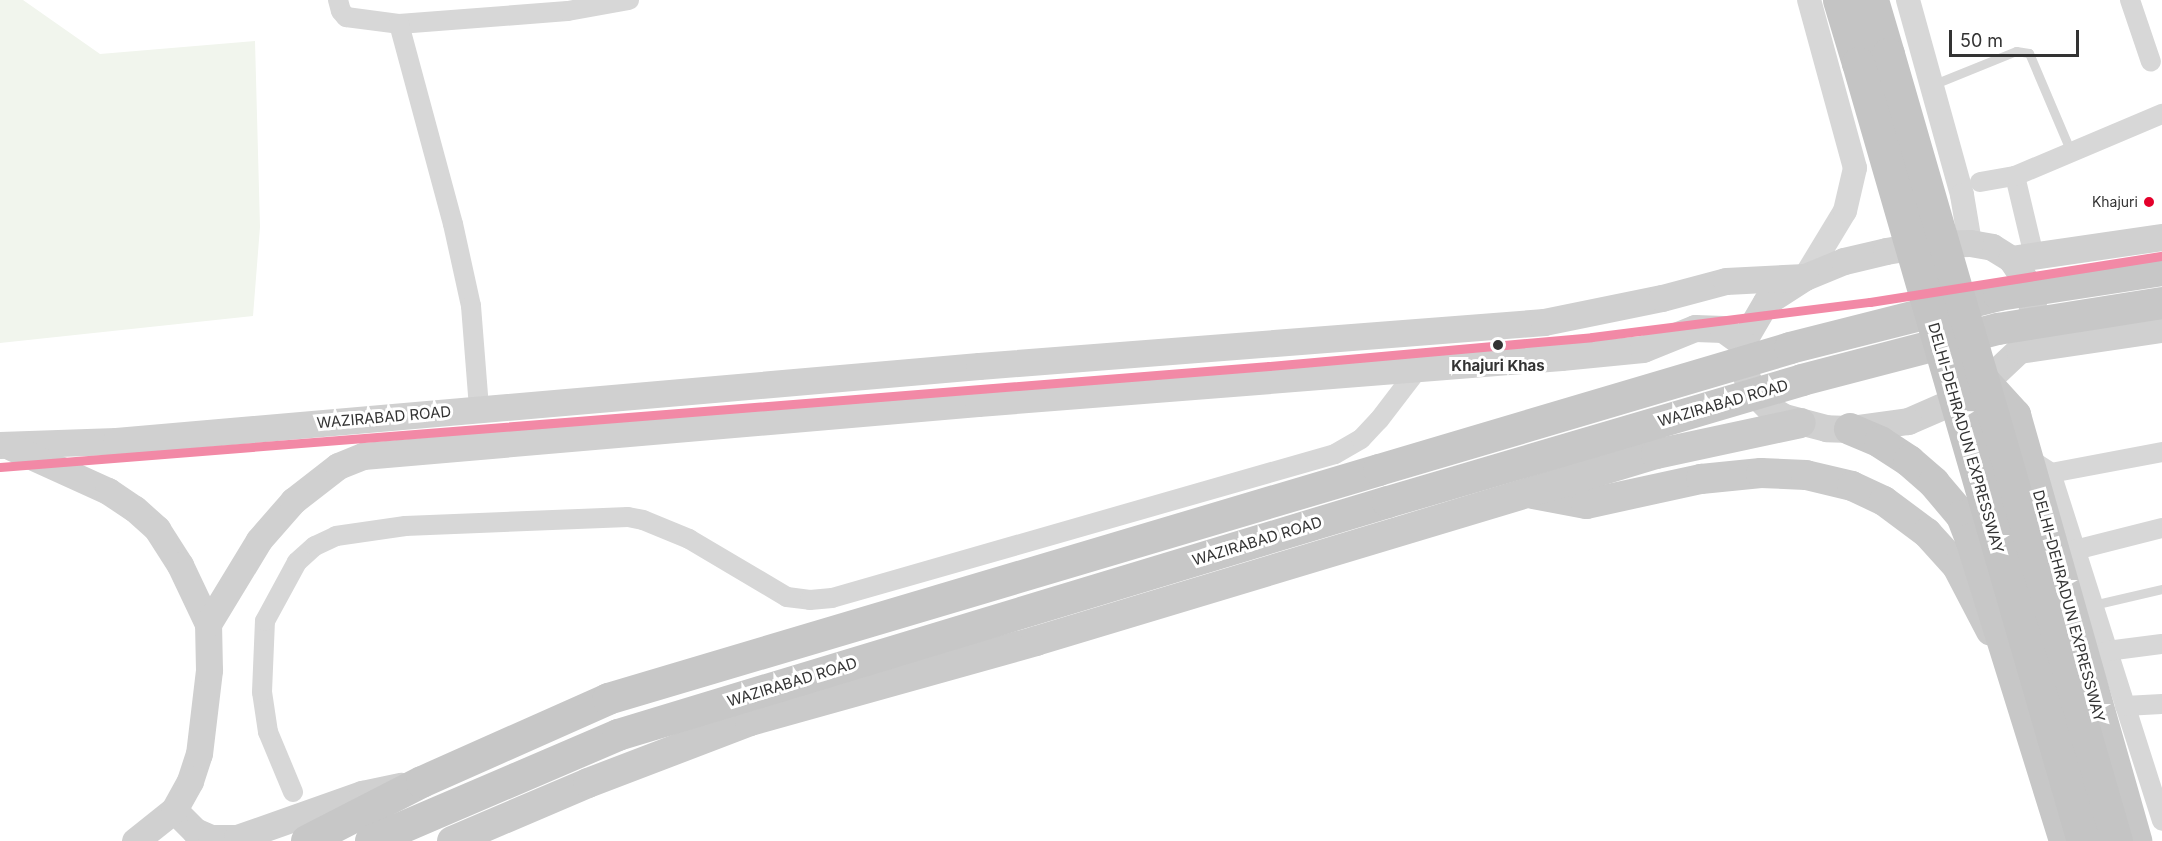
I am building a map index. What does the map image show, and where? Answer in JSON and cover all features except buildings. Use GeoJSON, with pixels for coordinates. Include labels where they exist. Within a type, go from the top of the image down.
{"type":"FeatureCollection","features":[{"type":"Feature","properties":{"kind":"highway","name":"DELHI-DEHRADUN EXPRESSWAY"},"geometry":{"type":"LineString","coordinates":[[1839,0],[2083,841]]}},
{"type":"Feature","properties":{"kind":"highway","name":"DELHI-DEHRADUN EXPRESSWAY"},"geometry":{"type":"LineString","coordinates":[[1872,0],[2116,841]]}},
{"type":"Feature","properties":{"kind":"highway"},"geometry":{"type":"LineString","coordinates":[[307,841],[422,782],[608,699],[1790,348],[1999,295],[2162,270]]}},
{"type":"Feature","properties":{"kind":"highway","name":"WAZIRABAD ROAD"},"geometry":{"type":"LineString","coordinates":[[371,841],[618,735],[1388,502],[1802,380],[1998,329],[2162,303]]}},
{"type":"Feature","properties":{"kind":"highway","name":"DELHI–DEHRADUN EXPRESSWAY"},"geometry":{"type":"LineString","coordinates":[[1985,382],[2015,415],[2039,466],[2136,841]]}},
{"type":"Feature","properties":{"kind":"highway"},"geometry":{"type":"LineString","coordinates":[[1850,429],[1880,442],[1909,461],[1934,483],[1962,516],[1971,538],[2065,841]]}},
{"type":"Feature","properties":{"kind":"main road"},"geometry":{"type":"LineString","coordinates":[[2022,257],[2022,271],[2033,302],[2028,335],[2019,350],[1985,382],[1961,399],[1917,418],[1880,427],[1850,429],[1801,423],[1784,417],[1768,408],[1756,395],[1747,379],[1742,343],[1766,302],[1805,277],[1844,261],[1886,250],[1928,244],[1970,243],[2022,257],[2162,237]]}},
{"type":"Feature","properties":{"kind":"main road","name":"WAZIRABAD ROAD"},"geometry":{"type":"LineString","coordinates":[[2,445],[116,441],[479,408],[1544,322],[1662,298],[1726,282],[1805,277]]}},
{"type":"Feature","properties":{"kind":"main road"},"geometry":{"type":"LineString","coordinates":[[208,624],[259,540],[292,501],[338,466],[363,456],[1642,349],[1695,328],[1723,329],[1742,343]]}},
{"type":"Feature","properties":{"kind":"main road"},"geometry":{"type":"LineString","coordinates":[[2019,350],[2162,329]]}},
{"type":"Feature","properties":{"kind":"main road"},"geometry":{"type":"LineString","coordinates":[[452,841],[588,783],[750,721],[1036,641],[1656,454],[1801,423]]}},
{"type":"Feature","properties":{"kind":"main road"},"geometry":{"type":"LineString","coordinates":[[2,445],[108,491],[135,509],[157,529],[180,565],[208,624],[209,670],[199,754],[190,781],[174,810],[135,841]]}},
{"type":"Feature","properties":{"kind":"main road"},"geometry":{"type":"LineString","coordinates":[[1527,493],[1586,504],[1701,479],[1761,472],[1806,475],[1852,486],[1884,501],[1927,533],[1957,566],[1994,637],[2053,841]]}},
{"type":"Feature","properties":{"kind":"main road"},"geometry":{"type":"LineString","coordinates":[[174,810],[195,831],[211,838],[237,838],[362,794],[422,782]]}},
{"type":"Feature","properties":{"kind":"street"},"geometry":{"type":"LineString","coordinates":[[338,0],[341,11],[346,17],[399,24],[568,11],[629,0]]}},
{"type":"Feature","properties":{"kind":"street"},"geometry":{"type":"LineString","coordinates":[[1805,277],[1845,211],[1855,168],[1809,0]]}},
{"type":"Feature","properties":{"kind":"street"},"geometry":{"type":"LineString","coordinates":[[1908,0],[1962,195],[1970,243]]}},
{"type":"Feature","properties":{"kind":"street"},"geometry":{"type":"LineString","coordinates":[[2130,0],[2151,62]]}},
{"type":"Feature","properties":{"kind":"street"},"geometry":{"type":"LineString","coordinates":[[399,24],[453,225],[471,306],[479,408]]}},
{"type":"Feature","properties":{"kind":"street"},"geometry":{"type":"LineString","coordinates":[[1980,182],[2015,176],[2162,114]]}},
{"type":"Feature","properties":{"kind":"street"},"geometry":{"type":"LineString","coordinates":[[2015,176],[2022,257]]}},
{"type":"Feature","properties":{"kind":"street"},"geometry":{"type":"LineString","coordinates":[[293,792],[268,732],[262,692],[265,621],[297,562],[315,546],[336,536],[405,526],[628,517],[643,520],[689,539],[787,597],[832,598],[1335,454],[1361,439],[1379,420],[1418,369]]}},
{"type":"Feature","properties":{"kind":"street"},"geometry":{"type":"LineString","coordinates":[[2162,452],[2039,466],[2075,550],[2125,706],[2154,770],[2162,821]]}},
{"type":"Feature","properties":{"kind":"street"},"geometry":{"type":"LineString","coordinates":[[2075,550],[2162,528]]}},
{"type":"Feature","properties":{"kind":"street"},"geometry":{"type":"LineString","coordinates":[[2107,651],[2162,644]]}},
{"type":"Feature","properties":{"kind":"street"},"geometry":{"type":"LineString","coordinates":[[2125,706],[2162,704]]}},
{"type":"Feature","properties":{"kind":"lane"},"geometry":{"type":"LineString","coordinates":[[1932,85],[2016,51],[2029,53],[2071,152]]}},
{"type":"Feature","properties":{"kind":"lane"},"geometry":{"type":"LineString","coordinates":[[2093,605],[2162,589]]}},
{"type":"Feature","properties":{"kind":"shaded area"},"geometry":{"type":"Polygon","coordinates":[[[0,0],[23,0],[100,54],[255,41],[260,227],[253,316],[0,343],[0,0]]]}},
{"type":"Feature","properties":{"kind":"transit line"},"geometry":{"type":"LineString","coordinates":[[0,467],[1269,366],[1592,337],[1870,302],[2162,256]]}},
{"type":"Feature","properties":{"kind":"place","name":"Khajuri"},"geometry":{"type":"Point","coordinates":[2149,202]}},
{"type":"Feature","properties":{"kind":"place","name":"Khajuri Khas"},"geometry":{"type":"Point","coordinates":[1498,345]}}]}
